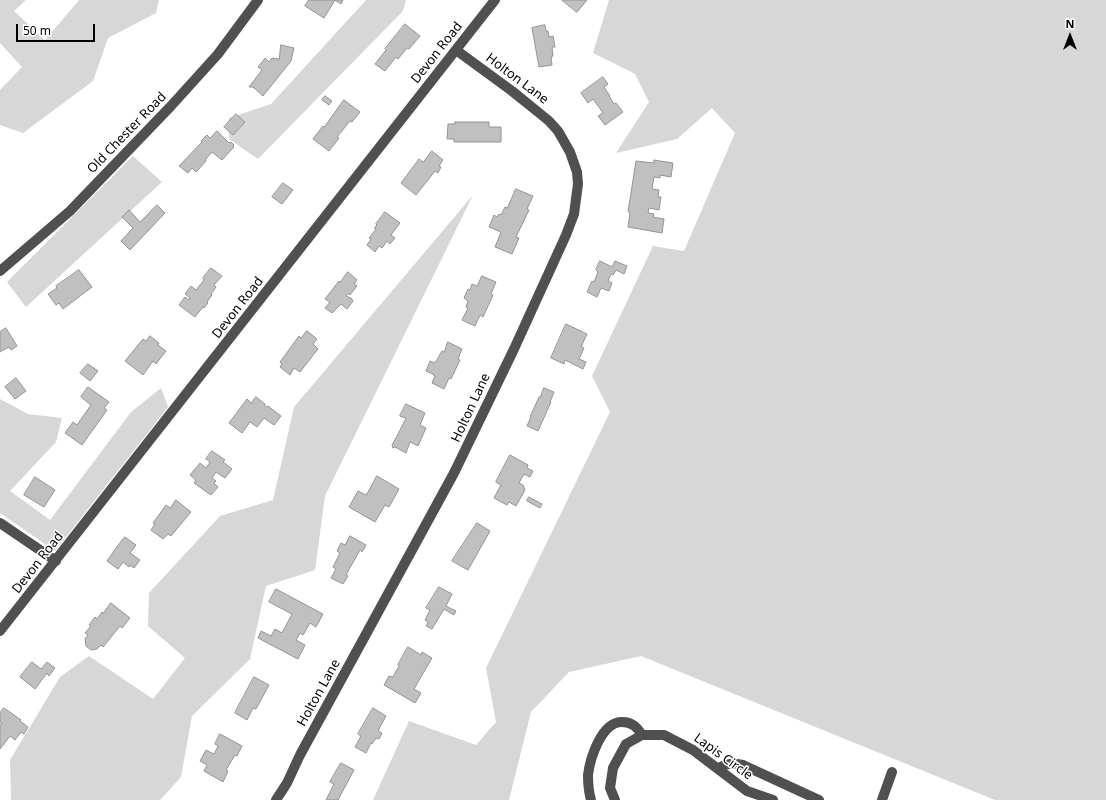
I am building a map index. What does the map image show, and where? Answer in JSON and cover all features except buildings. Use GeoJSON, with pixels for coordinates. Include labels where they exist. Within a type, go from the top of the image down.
{"type":"FeatureCollection","features":[{"type":"Feature","properties":{"kind":"street","name":"Old Chester Road"},"geometry":{"type":"LineString","coordinates":[[0,271],[70,210],[172,106],[218,54],[258,0]]}},
{"type":"Feature","properties":{"kind":"street","name":"Devon Road"},"geometry":{"type":"LineString","coordinates":[[0,631],[495,0]]}},
{"type":"Feature","properties":{"kind":"street","name":"Holton Lane"},"geometry":{"type":"LineString","coordinates":[[276,800],[454,473],[566,235],[574,214],[577,200],[577,172],[570,152],[558,131],[549,121],[512,91],[456,50]]}},
{"type":"Feature","properties":{"kind":"street"},"geometry":{"type":"LineString","coordinates":[[0,523],[56,561]]}},
{"type":"Feature","properties":{"kind":"street"},"geometry":{"type":"LineString","coordinates":[[591,800],[588,776],[592,756],[600,739],[607,729],[613,724],[625,722],[638,728],[642,734],[626,744],[613,768],[610,788],[615,800]]}},
{"type":"Feature","properties":{"kind":"street","name":"Lapis Circle"},"geometry":{"type":"LineString","coordinates":[[642,734],[664,735],[693,750],[746,791],[773,800]]}},
{"type":"Feature","properties":{"kind":"street"},"geometry":{"type":"LineString","coordinates":[[718,768],[725,764],[733,763],[744,765],[819,800]]}},
{"type":"Feature","properties":{"kind":"street"},"geometry":{"type":"LineString","coordinates":[[882,800],[892,772]]}},
{"type":"Feature","properties":{"kind":"shaded area"},"geometry":{"type":"Polygon","coordinates":[[[0,0],[26,0],[14,11],[45,40],[79,0],[159,0],[156,13],[108,38],[93,81],[23,133],[0,125],[0,90],[22,67],[0,43],[0,0]]]}},
{"type":"Feature","properties":{"kind":"shaded area"},"geometry":{"type":"Polygon","coordinates":[[[366,0],[406,0],[403,11],[258,159],[229,139],[229,118],[271,104],[366,0]]]}},
{"type":"Feature","properties":{"kind":"shaded area"},"geometry":{"type":"Polygon","coordinates":[[[609,0],[1106,0],[1106,800],[995,800],[641,656],[569,672],[531,712],[509,800],[373,800],[409,721],[476,745],[496,722],[486,668],[610,412],[592,376],[653,246],[684,251],[735,133],[712,108],[677,139],[616,153],[649,102],[635,74],[593,53],[609,0]]]}},
{"type":"Feature","properties":{"kind":"shaded area"},"geometry":{"type":"Polygon","coordinates":[[[133,156],[162,182],[26,307],[7,282],[133,156]]]}},
{"type":"Feature","properties":{"kind":"shaded area"},"geometry":{"type":"Polygon","coordinates":[[[473,195],[325,496],[315,570],[266,586],[250,659],[192,716],[181,777],[160,800],[10,800],[10,760],[60,677],[89,656],[153,699],[185,658],[148,626],[149,593],[220,516],[273,500],[294,407],[473,195]]]}},
{"type":"Feature","properties":{"kind":"shaded area"},"geometry":{"type":"Polygon","coordinates":[[[161,388],[168,407],[55,551],[0,513],[0,399],[28,414],[62,418],[56,442],[10,491],[50,520],[131,412],[161,388]]]}}]}
